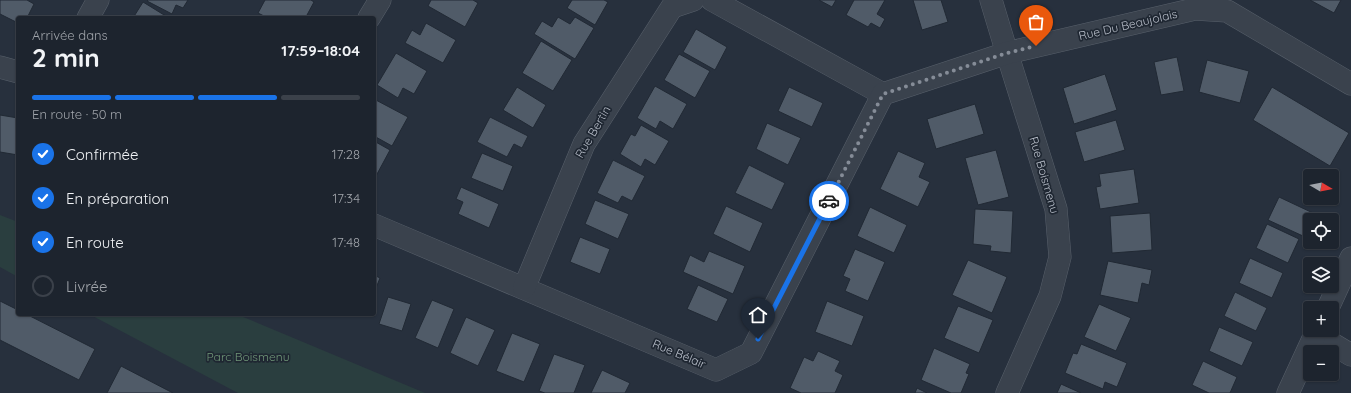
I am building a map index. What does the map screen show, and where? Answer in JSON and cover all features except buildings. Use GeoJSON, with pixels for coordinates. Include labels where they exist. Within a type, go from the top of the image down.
{"type":"FeatureCollection","features":[{"type":"Feature","properties":{"kind":"street"},"geometry":{"type":"LineString","coordinates":[[89,16],[98,0]]}},
{"type":"Feature","properties":{"kind":"street"},"geometry":{"type":"LineString","coordinates":[[370,16],[380,0]]}},
{"type":"Feature","properties":{"kind":"street","name":"Rue Bertin"},"geometry":{"type":"LineString","coordinates":[[524,288],[584,144],[672,6],[694,0]]}},
{"type":"Feature","properties":{"kind":"street"},"geometry":{"type":"LineString","coordinates":[[712,0],[883,94],[1007,53]]}},
{"type":"Feature","properties":{"kind":"street","name":"Rue Boismenu"},"geometry":{"type":"LineString","coordinates":[[991,0],[1056,209],[1060,257],[1050,296],[1007,393]]}},
{"type":"Feature","properties":{"kind":"street","name":"Rue Du Beaujolais"},"geometry":{"type":"LineString","coordinates":[[1007,53],[1195,9],[1227,11],[1351,84]]}},
{"type":"Feature","properties":{"kind":"street"},"geometry":{"type":"LineString","coordinates":[[0,67],[16,71]]}},
{"type":"Feature","properties":{"kind":"street","name":"Rue Bélair"},"geometry":{"type":"LineString","coordinates":[[376,225],[716,370],[751,353],[883,94]]}},
{"type":"Feature","properties":{"kind":"street"},"geometry":{"type":"LineString","coordinates":[[1331,301],[1351,258]]}},
{"type":"Feature","properties":{"kind":"street"},"geometry":{"type":"LineString","coordinates":[[1288,393],[1315,337]]}},
{"type":"Feature","properties":{"kind":"street"},"geometry":{"type":"LineString","coordinates":[[1324,337],[1351,355]]}},
{"type":"Feature","properties":{"kind":"green space"},"geometry":{"type":"Polygon","coordinates":[[[0,215],[16,221],[16,276],[0,267],[0,215]]]}},
{"type":"Feature","properties":{"kind":"green space","name":"Parc Boismenu"},"geometry":{"type":"Polygon","coordinates":[[[93,316],[241,316],[425,393],[238,393],[93,316]]]}},
{"type":"Feature","properties":{"kind":"way so far"},"geometry":{"type":"LineString","coordinates":[[829,201],[883,94],[1007,53],[1036,46]]}},
{"type":"Feature","properties":{"kind":"route"},"geometry":{"type":"LineString","coordinates":[[758,339],[829,201]]}}]}
